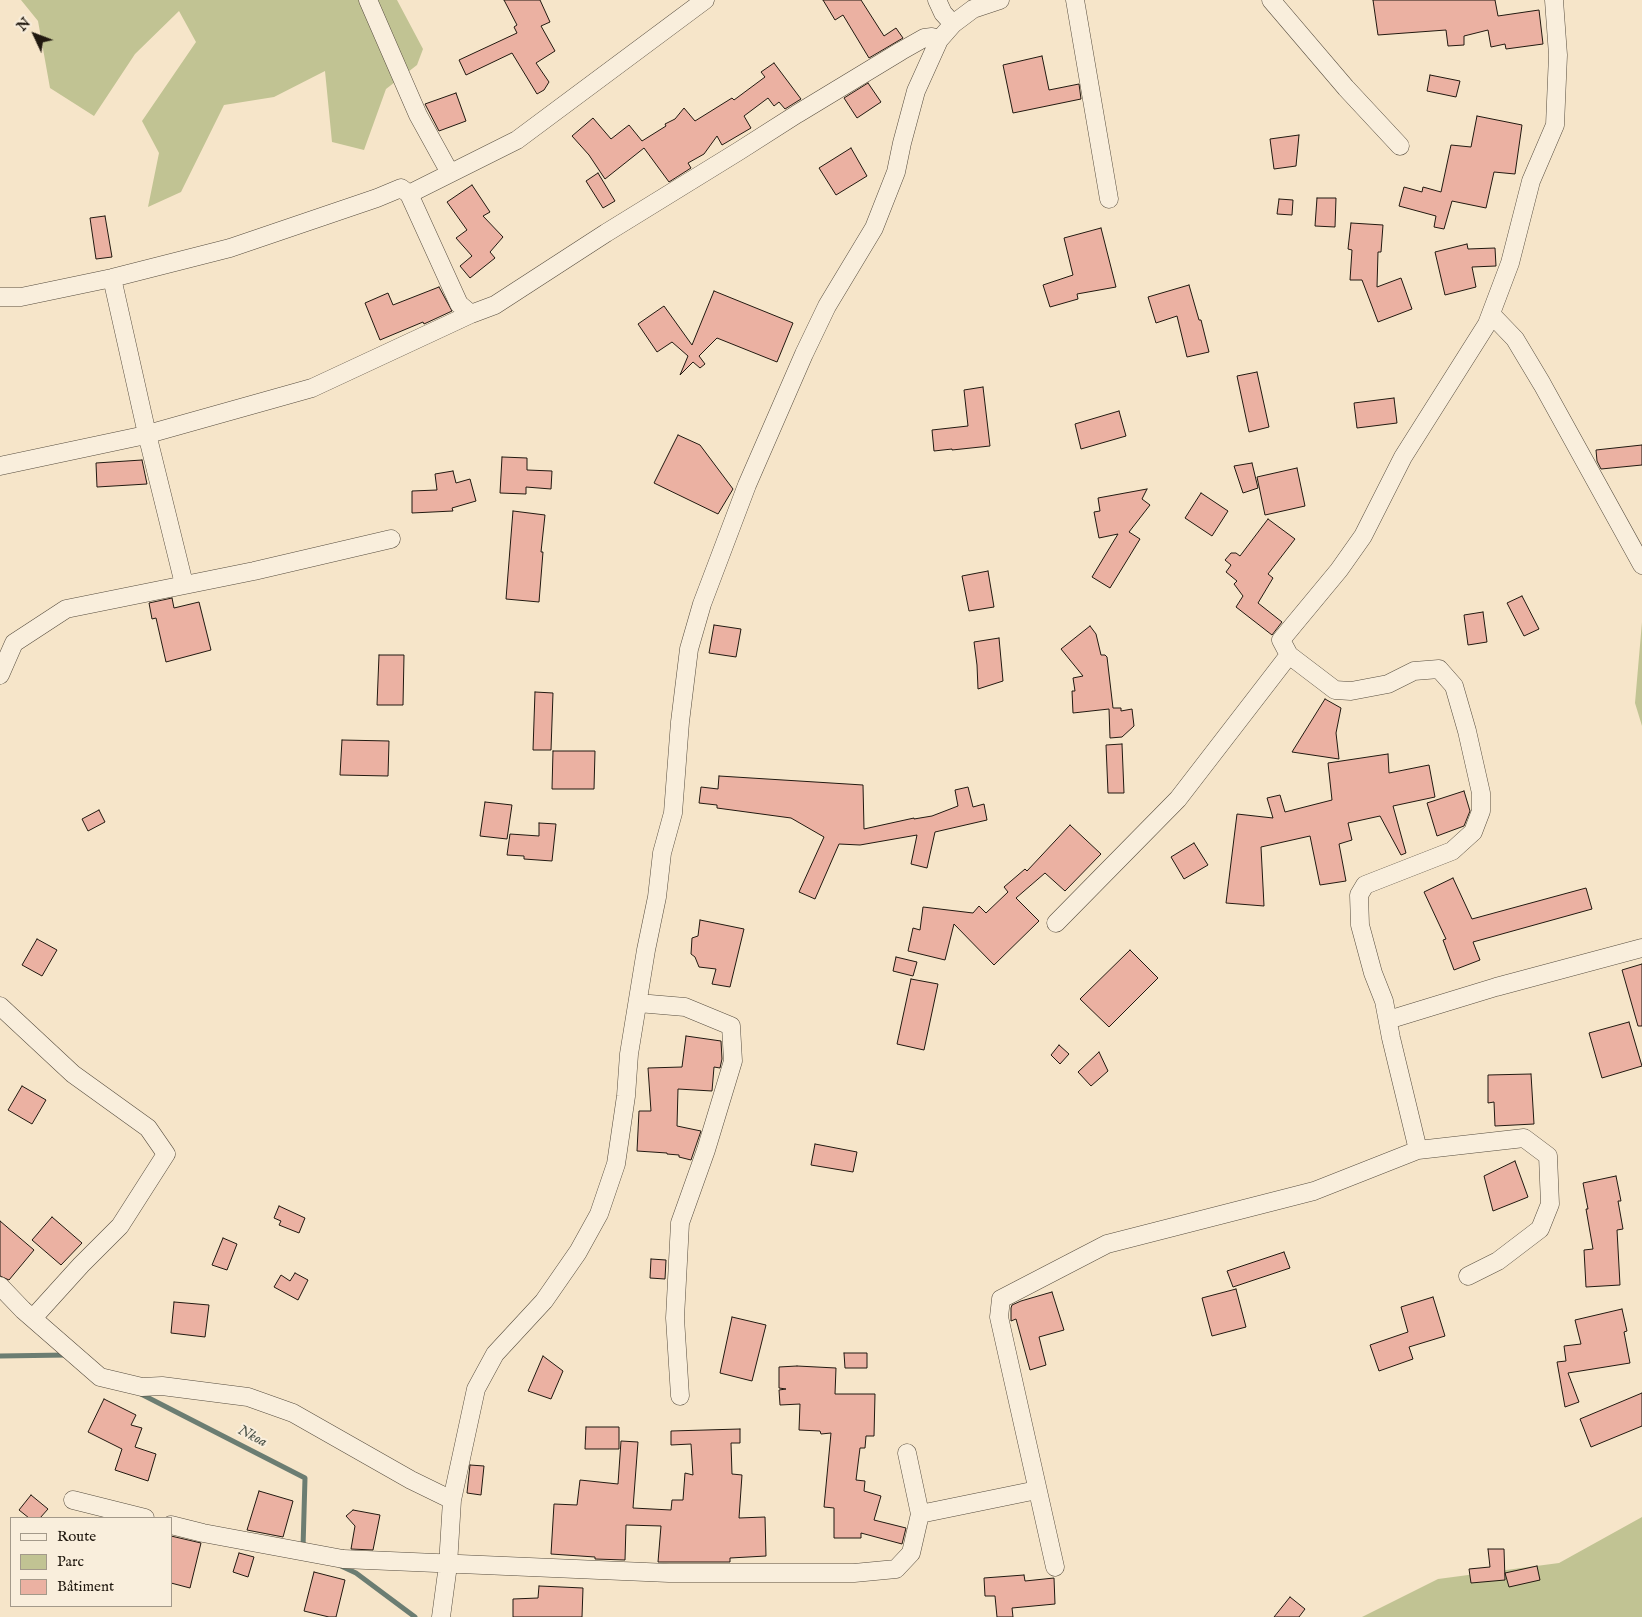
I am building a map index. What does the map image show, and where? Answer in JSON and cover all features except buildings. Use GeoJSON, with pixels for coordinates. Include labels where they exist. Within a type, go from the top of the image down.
{"type":"FeatureCollection","features":[{"type":"Feature","properties":{"kind":"street"},"geometry":{"type":"LineString","coordinates":[[368,0],[418,115],[450,173]]}},
{"type":"Feature","properties":{"kind":"street"},"geometry":{"type":"LineString","coordinates":[[409,194],[517,140],[706,0]]}},
{"type":"Feature","properties":{"kind":"street"},"geometry":{"type":"LineString","coordinates":[[937,0],[942,12],[953,24]]}},
{"type":"Feature","properties":{"kind":"street"},"geometry":{"type":"LineString","coordinates":[[441,1617],[448,1564],[452,1500],[476,1389],[496,1354],[544,1301],[578,1252],[599,1214],[616,1164],[626,1096],[629,1054],[662,853],[674,813],[680,722],[689,649],[702,604],[747,485],[804,354],[827,306],[874,228],[896,172],[916,91],[939,40],[953,24],[973,9],[1000,0]]}},
{"type":"Feature","properties":{"kind":"street"},"geometry":{"type":"LineString","coordinates":[[1075,0],[1108,199]]}},
{"type":"Feature","properties":{"kind":"street"},"geometry":{"type":"LineString","coordinates":[[1271,0],[1346,88],[1400,146]]}},
{"type":"Feature","properties":{"kind":"street"},"geometry":{"type":"LineString","coordinates":[[1418,1150],[1384,1001],[1373,973],[1360,925],[1359,895],[1365,885],[1452,851],[1473,832],[1481,811],[1481,792],[1467,731],[1454,686],[1438,669],[1414,671],[1388,684],[1351,691],[1335,690],[1289,655],[1281,640],[1339,570],[1363,536],[1403,457],[1487,324],[1510,263],[1531,181],[1555,125],[1558,55],[1554,0]]}},
{"type":"Feature","properties":{"kind":"street"},"geometry":{"type":"LineString","coordinates":[[0,466],[147,434],[312,388],[471,314],[495,305],[797,114],[901,51],[924,38],[932,37],[939,40]]}},
{"type":"Feature","properties":{"kind":"street"},"geometry":{"type":"LineString","coordinates":[[0,297],[21,297],[112,278],[230,248],[401,188],[409,194],[459,304],[471,314]]}},
{"type":"Feature","properties":{"kind":"street"},"geometry":{"type":"LineString","coordinates":[[112,278],[147,434],[184,584]]}},
{"type":"Feature","properties":{"kind":"street"},"geometry":{"type":"LineString","coordinates":[[1491,314],[1515,339],[1642,564]]}},
{"type":"Feature","properties":{"kind":"street"},"geometry":{"type":"LineString","coordinates":[[0,675],[14,643],[66,608],[254,571],[391,539]]}},
{"type":"Feature","properties":{"kind":"street"},"geometry":{"type":"LineString","coordinates":[[1056,923],[1178,799],[1289,655]]}},
{"type":"Feature","properties":{"kind":"street"},"geometry":{"type":"LineString","coordinates":[[1388,1020],[1496,987],[1642,948]]}},
{"type":"Feature","properties":{"kind":"street"},"geometry":{"type":"LineString","coordinates":[[638,1003],[685,1008],[731,1026],[733,1061],[706,1150],[680,1223],[675,1318],[680,1396]]}},
{"type":"Feature","properties":{"kind":"street"},"geometry":{"type":"LineString","coordinates":[[0,1006],[72,1074],[148,1128],[166,1154],[120,1226],[81,1265],[33,1318]]}},
{"type":"Feature","properties":{"kind":"street"},"geometry":{"type":"LineString","coordinates":[[1055,1567],[999,1318],[1001,1299],[1107,1244],[1314,1191],[1418,1150],[1524,1138],[1548,1156],[1550,1204],[1540,1229],[1498,1261],[1468,1276]]}},
{"type":"Feature","properties":{"kind":"street"},"geometry":{"type":"LineString","coordinates":[[0,1286],[33,1318],[100,1376],[142,1386],[162,1386],[248,1397],[257,1400],[293,1413],[411,1480],[452,1500]]}},
{"type":"Feature","properties":{"kind":"street"},"geometry":{"type":"LineString","coordinates":[[172,1525],[203,1533],[343,1559],[669,1573],[854,1573],[896,1569],[911,1553],[920,1514],[908,1453]]}},
{"type":"Feature","properties":{"kind":"street"},"geometry":{"type":"LineString","coordinates":[[920,1514],[1038,1490]]}},
{"type":"Feature","properties":{"kind":"street"},"geometry":{"type":"LineString","coordinates":[[73,1500],[141,1517]]}},
{"type":"Feature","properties":{"kind":"green space"},"geometry":{"type":"Polygon","coordinates":[[[21,0],[397,0],[423,49],[417,65],[386,89],[364,150],[332,142],[325,71],[274,97],[224,105],[181,192],[148,207],[159,153],[142,121],[196,42],[179,11],[135,54],[94,116],[50,88],[38,21],[21,0]]]}},
{"type":"Feature","properties":{"kind":"green space"},"geometry":{"type":"Polygon","coordinates":[[[1642,622],[1642,726],[1635,703],[1642,622]]]}},
{"type":"Feature","properties":{"kind":"green space"},"geometry":{"type":"Polygon","coordinates":[[[1642,1517],[1642,1617],[1362,1617],[1438,1579],[1559,1563],[1642,1517]]]}},
{"type":"Feature","properties":{"kind":"waterway","name":"Nkoa"},"geometry":{"type":"LineString","coordinates":[[0,1356],[67,1355]]}},
{"type":"Feature","properties":{"kind":"waterway","name":"Nkoa"},"geometry":{"type":"LineString","coordinates":[[141,1394],[305,1478],[303,1548]]}},
{"type":"Feature","properties":{"kind":"waterway","name":"Nkoa"},"geometry":{"type":"LineString","coordinates":[[341,1566],[356,1573],[415,1617]]}}]}
